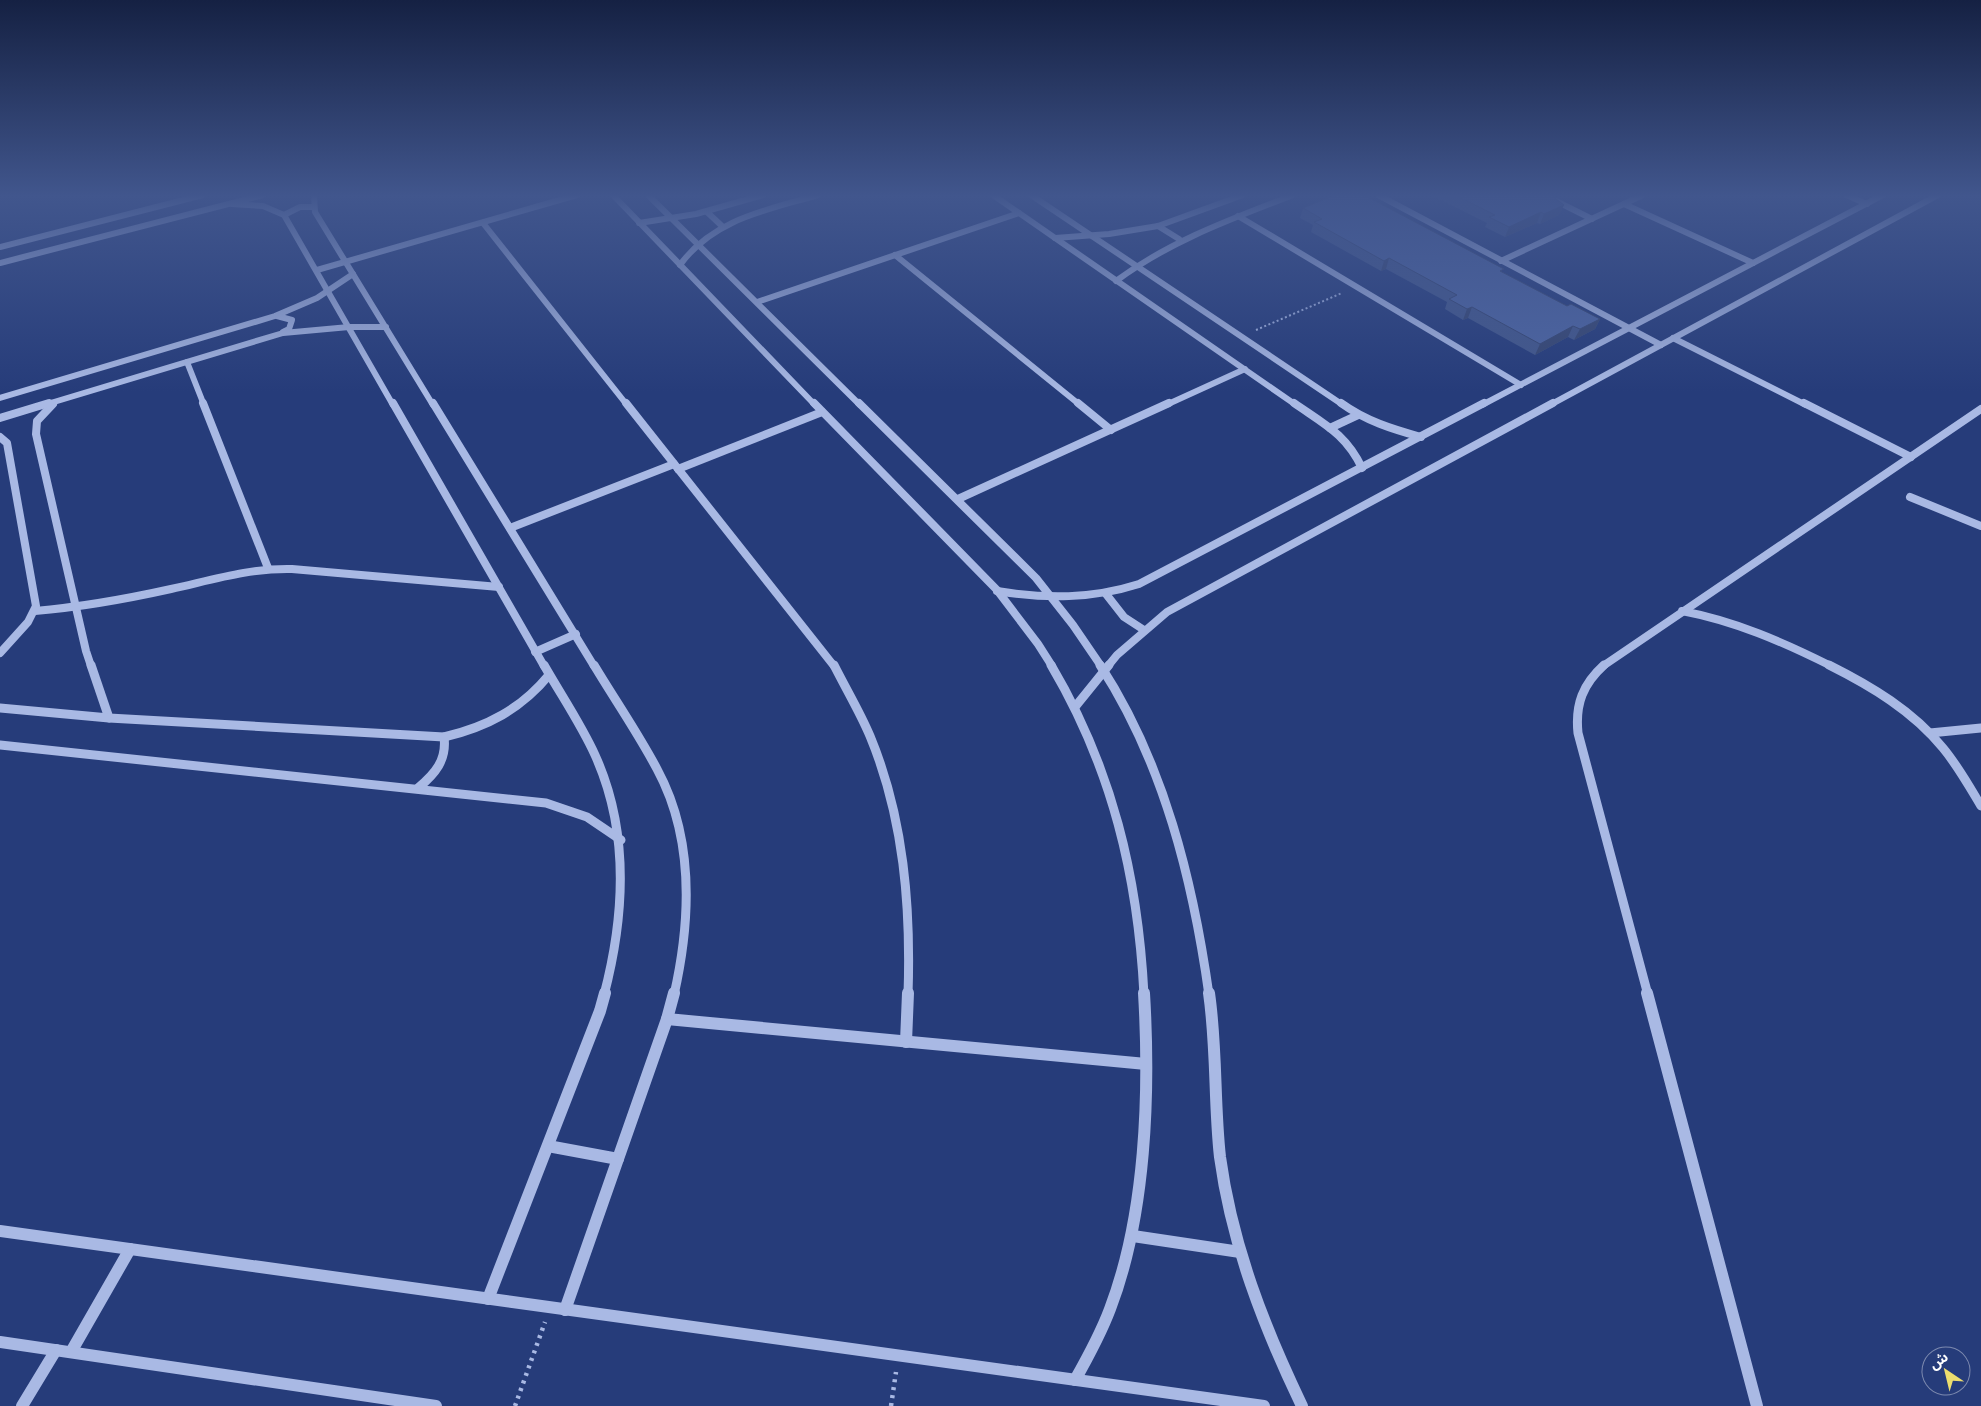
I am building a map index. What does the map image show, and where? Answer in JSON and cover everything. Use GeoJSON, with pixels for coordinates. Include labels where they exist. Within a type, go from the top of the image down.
{"type":"FeatureCollection","features":[{"type":"Feature","properties":{"kind":"street"},"geometry":{"type":"LineString","coordinates":[[311,261],[595,754],[615,809],[623,878],[621,911],[613,964],[600,1011],[488,1299]]}},
{"type":"Feature","properties":{"kind":"street"},"geometry":{"type":"LineString","coordinates":[[316,270],[351,261]]}},
{"type":"Feature","properties":{"kind":"street"},"geometry":{"type":"LineString","coordinates":[[513,261],[833,664],[855,704],[875,748],[890,796],[902,850],[909,908],[910,972],[906,1042]]}},
{"type":"Feature","properties":{"kind":"street"},"geometry":{"type":"LineString","coordinates":[[676,261],[998,591],[1051,666],[1075,707],[1096,754],[1115,805],[1130,862],[1140,924],[1146,991],[1146,1064],[1142,1147],[1133,1236],[1117,1295],[1092,1353],[1075,1380]]}},
{"type":"Feature","properties":{"kind":"street"},"geometry":{"type":"LineString","coordinates":[[680,265],[683,261]]}},
{"type":"Feature","properties":{"kind":"street"},"geometry":{"type":"LineString","coordinates":[[715,261],[1019,559],[1054,597],[1104,669],[1129,714],[1148,754],[1173,826],[1192,896],[1203,951],[1211,1010],[1219,1150],[1230,1214],[1240,1252],[1267,1330],[1302,1406]]}},
{"type":"Feature","properties":{"kind":"street"},"geometry":{"type":"LineString","coordinates":[[757,302],[879,261]]}},
{"type":"Feature","properties":{"kind":"street"},"geometry":{"type":"LineString","coordinates":[[902,261],[1111,430]]}},
{"type":"Feature","properties":{"kind":"street"},"geometry":{"type":"LineString","coordinates":[[1087,261],[1330,428],[1354,451],[1362,468]]}},
{"type":"Feature","properties":{"kind":"street"},"geometry":{"type":"LineString","coordinates":[[1128,261],[1358,414],[1381,426],[1421,437]]}},
{"type":"Feature","properties":{"kind":"street"},"geometry":{"type":"LineString","coordinates":[[1116,281],[1142,261]]}},
{"type":"Feature","properties":{"kind":"street"},"geometry":{"type":"LineString","coordinates":[[1313,261],[1521,385]]}},
{"type":"Feature","properties":{"kind":"street"},"geometry":{"type":"LineString","coordinates":[[1501,261],[1661,345]]}},
{"type":"Feature","properties":{"kind":"street"},"geometry":{"type":"LineString","coordinates":[[1748,261],[1753,263]]}},
{"type":"Feature","properties":{"kind":"street"},"geometry":{"type":"LineString","coordinates":[[998,591],[1034,597],[1054,597],[1106,594],[1139,584],[1758,261]]}},
{"type":"Feature","properties":{"kind":"street"},"geometry":{"type":"LineString","coordinates":[[1075,707],[1104,669],[1144,630],[1167,612],[1816,261]]}},
{"type":"Feature","properties":{"kind":"street"},"geometry":{"type":"LineString","coordinates":[[346,262],[658,770],[680,829],[686,863],[688,890],[686,937],[679,977],[667,1020],[564,1310]]}},
{"type":"Feature","properties":{"kind":"street"},"geometry":{"type":"LineString","coordinates":[[0,398],[275,316],[304,304],[353,274]]}},
{"type":"Feature","properties":{"kind":"street"},"geometry":{"type":"LineString","coordinates":[[275,316],[292,320],[289,328],[283,333]]}},
{"type":"Feature","properties":{"kind":"street"},"geometry":{"type":"LineString","coordinates":[[0,418],[283,333],[349,327],[386,327]]}},
{"type":"Feature","properties":{"kind":"street"},"geometry":{"type":"LineString","coordinates":[[1673,338],[1911,457]]}},
{"type":"Feature","properties":{"kind":"street"},"geometry":{"type":"LineString","coordinates":[[186,362],[268,568]]}},
{"type":"Feature","properties":{"kind":"street"},"geometry":{"type":"LineString","coordinates":[[958,499],[1245,369]]}},
{"type":"Feature","properties":{"kind":"street"},"geometry":{"type":"LineString","coordinates":[[56,401],[42,414],[36,428],[88,658],[109,718]]}},
{"type":"Feature","properties":{"kind":"street"},"geometry":{"type":"LineString","coordinates":[[1757,1406],[1576,726],[1576,710],[1586,682],[1596,670],[1981,409]]}},
{"type":"Feature","properties":{"kind":"street"},"geometry":{"type":"LineString","coordinates":[[510,528],[822,412]]}},
{"type":"Feature","properties":{"kind":"street"},"geometry":{"type":"LineString","coordinates":[[1330,428],[1358,414]]}},
{"type":"Feature","properties":{"kind":"street"},"geometry":{"type":"LineString","coordinates":[[0,437],[6,444],[36,602],[35,611],[24,628],[0,653]]}},
{"type":"Feature","properties":{"kind":"street"},"geometry":{"type":"LineString","coordinates":[[1910,497],[1981,526]]}},
{"type":"Feature","properties":{"kind":"street"},"geometry":{"type":"LineString","coordinates":[[35,611],[77,608],[109,603],[268,568],[498,587]]}},
{"type":"Feature","properties":{"kind":"street"},"geometry":{"type":"LineString","coordinates":[[1106,594],[1124,617],[1144,630]]}},
{"type":"Feature","properties":{"kind":"street"},"geometry":{"type":"LineString","coordinates":[[1682,611],[1716,618],[1757,631],[1853,677],[1894,702],[1930,732],[1957,766],[1981,806]]}},
{"type":"Feature","properties":{"kind":"street"},"geometry":{"type":"LineString","coordinates":[[535,652],[576,634]]}},
{"type":"Feature","properties":{"kind":"street"},"geometry":{"type":"LineString","coordinates":[[0,708],[109,718],[444,737],[487,725],[507,715],[532,696],[549,675]]}},
{"type":"Feature","properties":{"kind":"street"},"geometry":{"type":"LineString","coordinates":[[1930,732],[1981,728]]}},
{"type":"Feature","properties":{"kind":"street"},"geometry":{"type":"LineString","coordinates":[[418,788],[439,769],[446,747],[444,737]]}},
{"type":"Feature","properties":{"kind":"street"},"geometry":{"type":"LineString","coordinates":[[0,746],[418,788],[546,803],[587,817],[620,840]]}},
{"type":"Feature","properties":{"kind":"street"},"geometry":{"type":"LineString","coordinates":[[667,1020],[1146,1064]]}},
{"type":"Feature","properties":{"kind":"street"},"geometry":{"type":"LineString","coordinates":[[548,1146],[618,1158]]}},
{"type":"Feature","properties":{"kind":"street"},"geometry":{"type":"LineString","coordinates":[[0,1231],[1264,1406]]}},
{"type":"Feature","properties":{"kind":"street"},"geometry":{"type":"LineString","coordinates":[[1133,1236],[1240,1252]]}},
{"type":"Feature","properties":{"kind":"street"},"geometry":{"type":"LineString","coordinates":[[71,1352],[130,1249]]}},
{"type":"Feature","properties":{"kind":"street"},"geometry":{"type":"LineString","coordinates":[[0,1342],[436,1406]]}},
{"type":"Feature","properties":{"kind":"street"},"geometry":{"type":"LineString","coordinates":[[22,1406],[56,1350]]}},
{"type":"Feature","properties":{"kind":"path"},"geometry":{"type":"LineString","coordinates":[[1242,337],[1357,287]]}},
{"type":"Feature","properties":{"kind":"path"},"geometry":{"type":"LineString","coordinates":[[514,1406],[550,1308]]}},
{"type":"Feature","properties":{"kind":"path"},"geometry":{"type":"LineString","coordinates":[[891,1406],[898,1356]]}},
{"type":"Feature","properties":{"kind":"building"},"geometry":{"type":"Polygon","coordinates":[[[1394,261],[1488,261],[1504,269],[1500,271],[1567,306],[1571,304],[1600,319],[1580,329],[1573,326],[1540,344],[1472,307],[1467,309],[1449,299],[1457,295],[1394,261]]]}}]}
